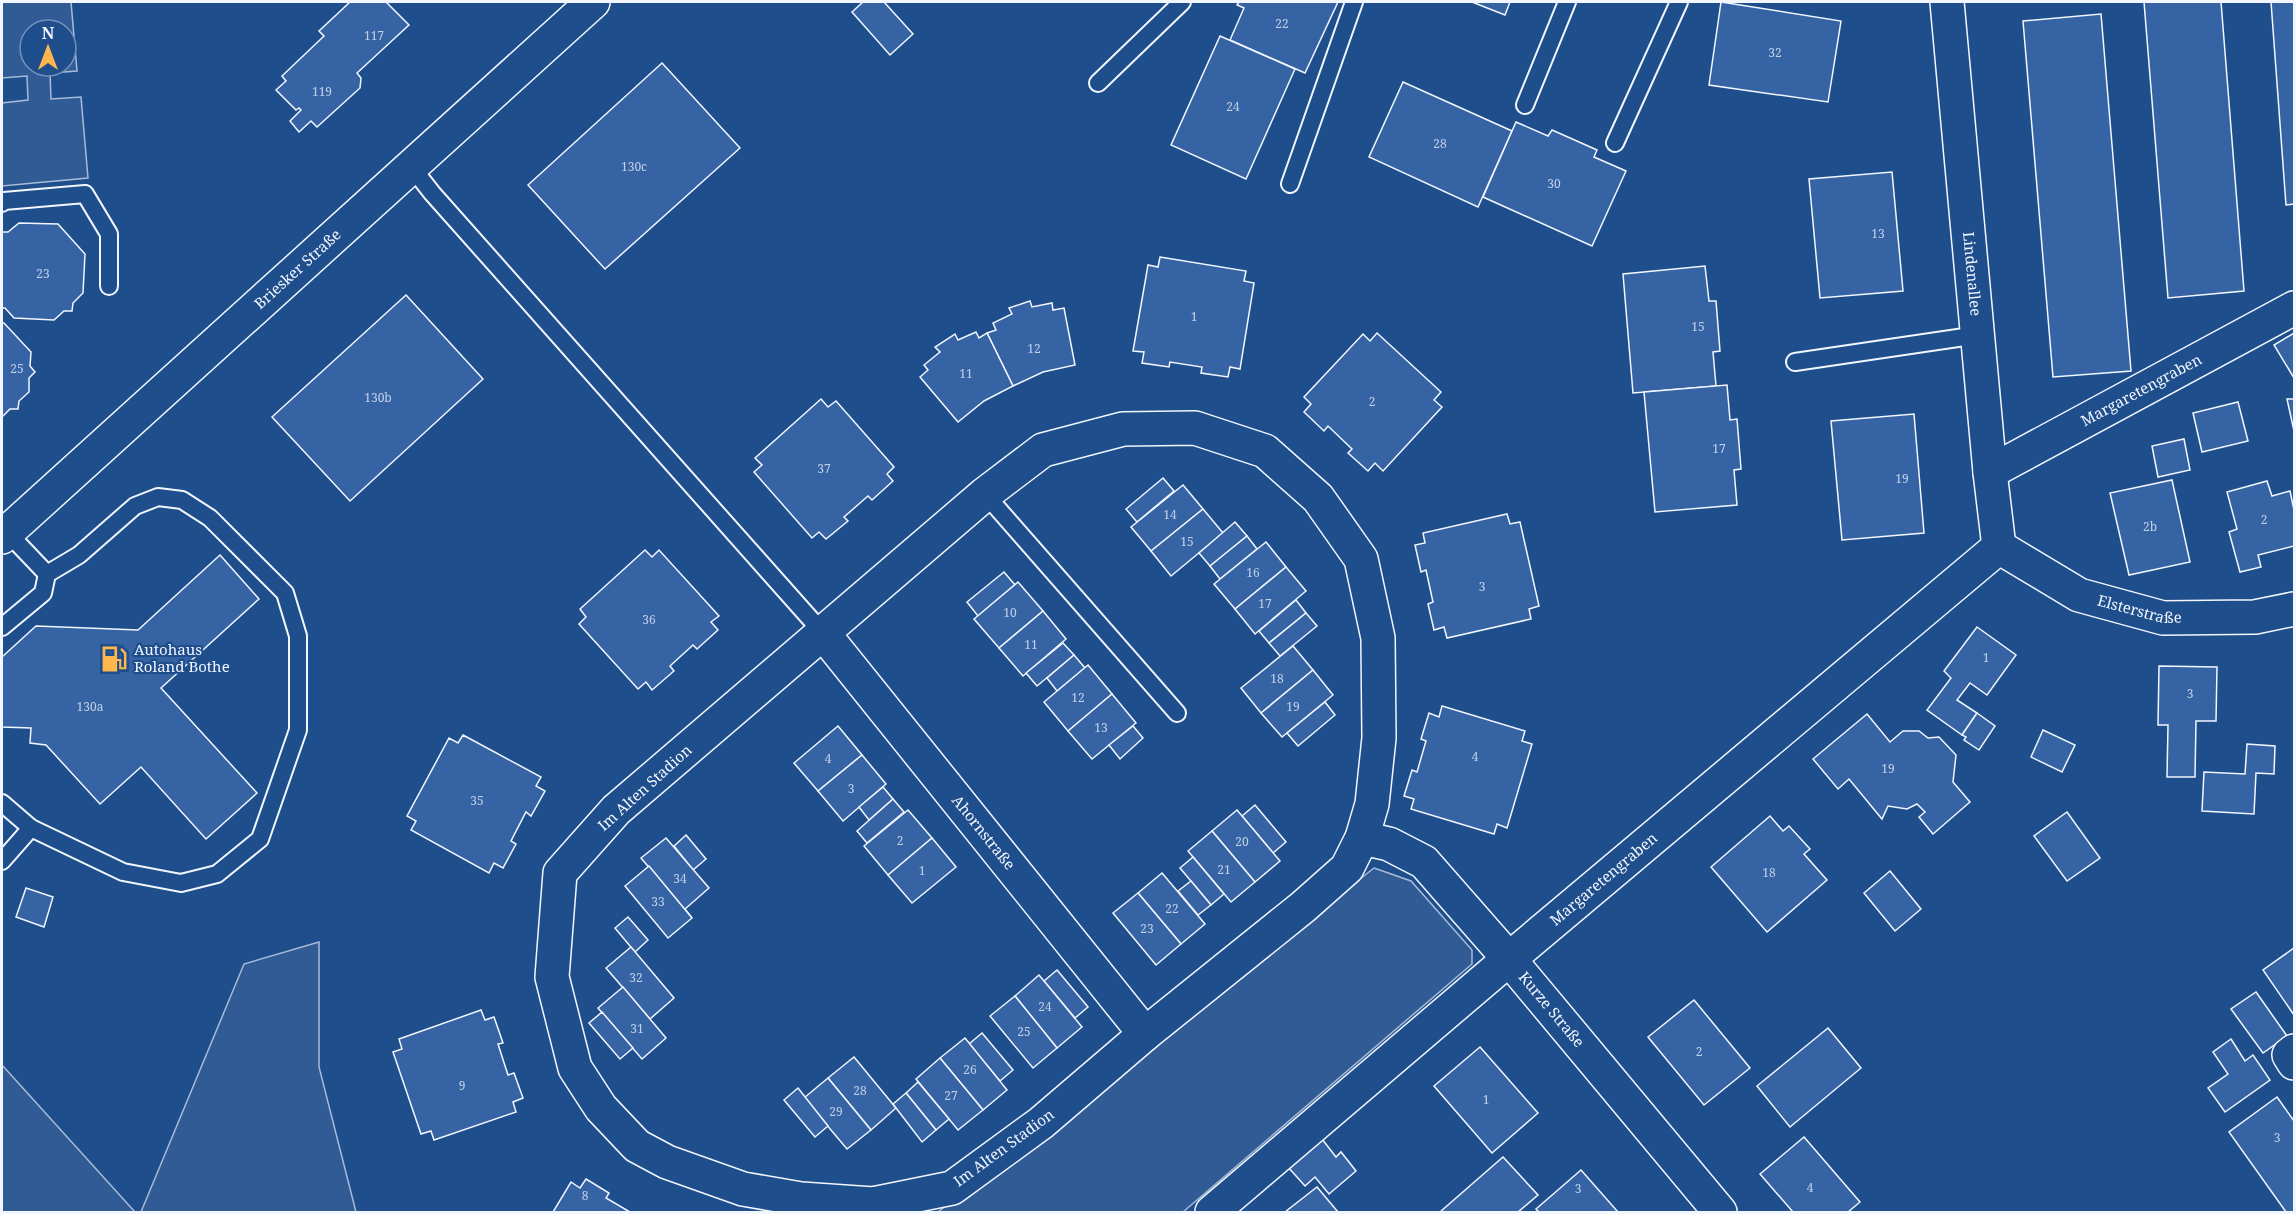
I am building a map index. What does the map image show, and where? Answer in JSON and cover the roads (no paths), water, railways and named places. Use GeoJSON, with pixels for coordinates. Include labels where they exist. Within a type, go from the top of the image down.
{"type":"FeatureCollection","features":[{"type":"Feature","properties":{"kind":"street","name":"Briesker Straße"},"geometry":{"type":"LineString","coordinates":[[4,535],[593,2]]}},
{"type":"Feature","properties":{"kind":"street","name":"Lindenallee"},"geometry":{"type":"LineString","coordinates":[[1947,2],[1990,472],[1999,547]]}},
{"type":"Feature","properties":{"kind":"street","name":"Margaretengraben"},"geometry":{"type":"LineString","coordinates":[[1990,472],[2295,308]]}},
{"type":"Feature","properties":{"kind":"street","name":"Im Alten Stadion"},"geometry":{"type":"LineString","coordinates":[[1195,428],[1265,451],[1318,498],[1361,559],[1378,638],[1379,738],[1372,804],[1362,838],[1347,868],[1303,907],[1145,1034],[1041,1123],[952,1188],[873,1204],[801,1199],[754,1191],[678,1166],[637,1146],[601,1108],[575,1068],[552,977],[560,873],[616,810],[823,633],[985,494],[1043,450],[1123,429],[1195,428]]}},
{"type":"Feature","properties":{"kind":"street","name":"Margaretengraben"},"geometry":{"type":"LineString","coordinates":[[1212,1212],[1509,958],[1999,547]]}},
{"type":"Feature","properties":{"kind":"street","name":"Elsterstraße"},"geometry":{"type":"LineString","coordinates":[[1999,547],[2079,595],[2163,618],[2255,617],[2295,609]]}},
{"type":"Feature","properties":{"kind":"street","name":"Ahornstraße"},"geometry":{"type":"LineString","coordinates":[[823,633],[1145,1034]]}},
{"type":"Feature","properties":{"kind":"street","name":"Kurze Straße"},"geometry":{"type":"LineString","coordinates":[[1362,838],[1389,844],[1424,862],[1509,958],[1720,1212]]}},
{"type":"Feature","properties":{"kind":"street"},"geometry":{"type":"LineString","coordinates":[[2295,1051],[2289,1055],[2295,1064]]}},
{"type":"Feature","properties":{"kind":"lane"},"geometry":{"type":"LineString","coordinates":[[1098,83],[1182,2]]}},
{"type":"Feature","properties":{"kind":"lane"},"geometry":{"type":"LineString","coordinates":[[1290,184],[1354,2]]}},
{"type":"Feature","properties":{"kind":"lane"},"geometry":{"type":"LineString","coordinates":[[1525,105],[1567,2]]}},
{"type":"Feature","properties":{"kind":"lane"},"geometry":{"type":"LineString","coordinates":[[1615,143],[1679,2]]}},
{"type":"Feature","properties":{"kind":"lane"},"geometry":{"type":"LineString","coordinates":[[411,166],[432,193],[823,633]]}},
{"type":"Feature","properties":{"kind":"lane"},"geometry":{"type":"LineString","coordinates":[[2,202],[85,194],[109,234],[108,286]]}},
{"type":"Feature","properties":{"kind":"lane"},"geometry":{"type":"LineString","coordinates":[[1795,362],[1978,335]]}},
{"type":"Feature","properties":{"kind":"lane"},"geometry":{"type":"LineString","coordinates":[[985,494],[1177,713]]}},
{"type":"Feature","properties":{"kind":"lane"},"geometry":{"type":"LineString","coordinates":[[2,627],[43,593],[47,574],[79,555],[135,506],[158,497],[182,500],[210,518],[285,593],[297,636],[298,730],[260,839],[217,874],[181,883],[123,872],[31,828],[2,803]]}},
{"type":"Feature","properties":{"kind":"lane"},"geometry":{"type":"LineString","coordinates":[[4,535],[47,574]]}},
{"type":"Feature","properties":{"kind":"lane"},"geometry":{"type":"LineString","coordinates":[[2,861],[31,828]]}},
{"type":"Feature","properties":{"kind":"place","name":"Autohaus Roland Bothe"},"geometry":{"type":"Point","coordinates":[114,659]}}]}
